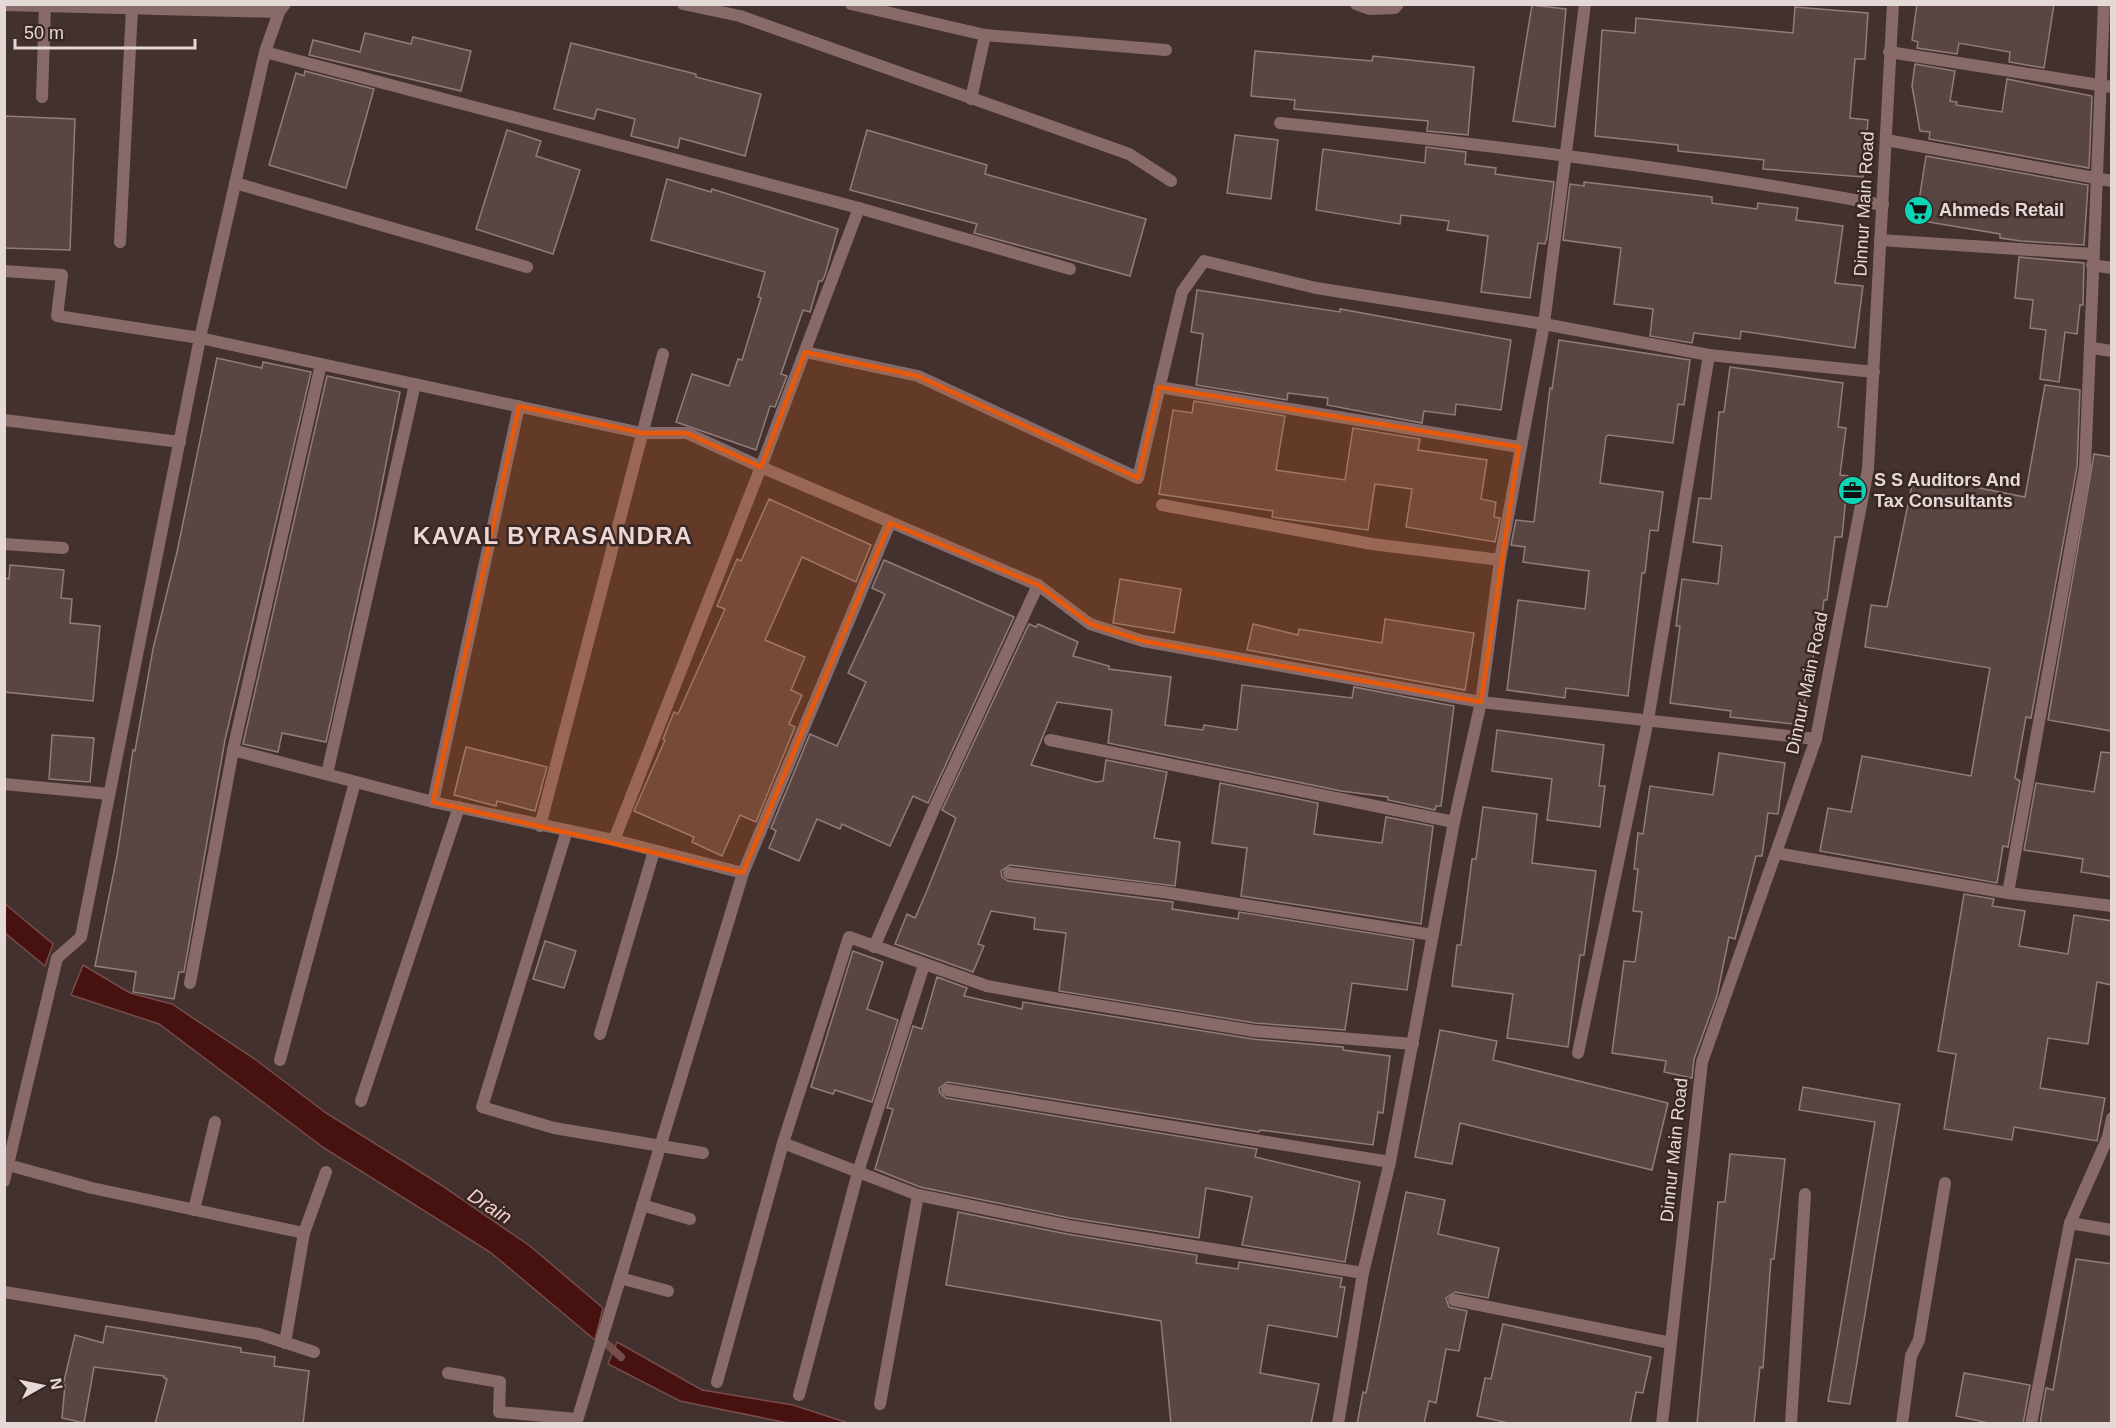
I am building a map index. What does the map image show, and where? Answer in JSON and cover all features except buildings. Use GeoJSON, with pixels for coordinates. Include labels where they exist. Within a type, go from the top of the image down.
{"type":"FeatureCollection","features":[{"type":"Feature","properties":{"kind":"street"},"geometry":{"type":"LineString","coordinates":[[683,4],[740,16],[1128,154],[1171,181]]}},
{"type":"Feature","properties":{"kind":"street"},"geometry":{"type":"LineString","coordinates":[[851,4],[985,35],[1166,50]]}},
{"type":"Feature","properties":{"kind":"street"},"geometry":{"type":"LineString","coordinates":[[1356,4],[1370,9],[1395,8],[1398,4]]}},
{"type":"Feature","properties":{"kind":"street"},"geometry":{"type":"LineString","coordinates":[[1338,1424],[1363,1273],[1390,1162],[1454,822],[1481,702],[1500,560],[1519,447],[1544,324],[1585,4]]}},
{"type":"Feature","properties":{"kind":"street","name":"Dinnur Main Road"},"geometry":{"type":"LineString","coordinates":[[1662,1424],[1702,1062],[1816,740],[1868,469],[1893,4]]}},
{"type":"Feature","properties":{"kind":"street"},"geometry":{"type":"LineString","coordinates":[[2008,893],[2085,468],[2092,348],[2092,259],[2106,86],[2104,4]]}},
{"type":"Feature","properties":{"kind":"street"},"geometry":{"type":"LineString","coordinates":[[4,5],[132,9],[282,8],[265,52],[200,338],[81,937],[57,958],[47,992],[4,1181]]}},
{"type":"Feature","properties":{"kind":"street"},"geometry":{"type":"LineString","coordinates":[[42,97],[45,6]]}},
{"type":"Feature","properties":{"kind":"street"},"geometry":{"type":"LineString","coordinates":[[120,242],[132,9]]}},
{"type":"Feature","properties":{"kind":"street"},"geometry":{"type":"LineString","coordinates":[[971,99],[985,35]]}},
{"type":"Feature","properties":{"kind":"street"},"geometry":{"type":"LineString","coordinates":[[265,52],[859,208],[1070,269]]}},
{"type":"Feature","properties":{"kind":"street"},"geometry":{"type":"LineString","coordinates":[[1889,52],[2106,86]]}},
{"type":"Feature","properties":{"kind":"street"},"geometry":{"type":"LineString","coordinates":[[1280,123],[1566,156],[1780,186],[1882,205]]}},
{"type":"Feature","properties":{"kind":"street"},"geometry":{"type":"LineString","coordinates":[[1886,140],[2112,181]]}},
{"type":"Feature","properties":{"kind":"street"},"geometry":{"type":"LineString","coordinates":[[236,183],[527,267]]}},
{"type":"Feature","properties":{"kind":"street"},"geometry":{"type":"LineString","coordinates":[[614,840],[761,467],[859,208]]}},
{"type":"Feature","properties":{"kind":"street"},"geometry":{"type":"LineString","coordinates":[[1880,240],[2092,259],[2112,268]]}},
{"type":"Feature","properties":{"kind":"street"},"geometry":{"type":"LineString","coordinates":[[805,352],[918,376],[1138,478],[1182,292],[1204,261],[1316,288],[1544,324],[1709,355],[1874,372]]}},
{"type":"Feature","properties":{"kind":"street"},"geometry":{"type":"LineString","coordinates":[[4,271],[62,274],[57,316],[200,338],[642,433],[687,433],[890,523],[1038,585],[1090,624],[1143,641],[1481,702],[1816,740]]}},
{"type":"Feature","properties":{"kind":"street"},"geometry":{"type":"LineString","coordinates":[[2092,348],[2112,351]]}},
{"type":"Feature","properties":{"kind":"street"},"geometry":{"type":"LineString","coordinates":[[540,826],[663,354]]}},
{"type":"Feature","properties":{"kind":"street"},"geometry":{"type":"LineString","coordinates":[[1578,1053],[1648,720],[1709,355]]}},
{"type":"Feature","properties":{"kind":"street"},"geometry":{"type":"LineString","coordinates":[[190,983],[233,750],[321,364]]}},
{"type":"Feature","properties":{"kind":"street"},"geometry":{"type":"LineString","coordinates":[[327,774],[415,384]]}},
{"type":"Feature","properties":{"kind":"street"},"geometry":{"type":"LineString","coordinates":[[1159,387],[1519,447]]}},
{"type":"Feature","properties":{"kind":"street"},"geometry":{"type":"LineString","coordinates":[[433,802],[519,406]]}},
{"type":"Feature","properties":{"kind":"street"},"geometry":{"type":"LineString","coordinates":[[4,420],[180,442]]}},
{"type":"Feature","properties":{"kind":"street"},"geometry":{"type":"LineString","coordinates":[[1162,506],[1372,544],[1500,560]]}},
{"type":"Feature","properties":{"kind":"street"},"geometry":{"type":"LineString","coordinates":[[448,1373],[500,1382],[500,1412],[577,1421],[743,873],[890,523]]}},
{"type":"Feature","properties":{"kind":"street"},"geometry":{"type":"LineString","coordinates":[[4,544],[63,548]]}},
{"type":"Feature","properties":{"kind":"street"},"geometry":{"type":"LineString","coordinates":[[874,947],[934,808],[1038,585]]}},
{"type":"Feature","properties":{"kind":"street"},"geometry":{"type":"LineString","coordinates":[[1050,740],[1454,822]]}},
{"type":"Feature","properties":{"kind":"street"},"geometry":{"type":"LineString","coordinates":[[233,750],[433,802],[614,840],[743,873]]}},
{"type":"Feature","properties":{"kind":"street"},"geometry":{"type":"LineString","coordinates":[[280,1060],[355,782]]}},
{"type":"Feature","properties":{"kind":"street"},"geometry":{"type":"LineString","coordinates":[[4,784],[109,794]]}},
{"type":"Feature","properties":{"kind":"street"},"geometry":{"type":"LineString","coordinates":[[361,1101],[459,807]]}},
{"type":"Feature","properties":{"kind":"street"},"geometry":{"type":"LineString","coordinates":[[567,830],[482,1107],[554,1128],[703,1153]]}},
{"type":"Feature","properties":{"kind":"street"},"geometry":{"type":"LineString","coordinates":[[600,1034],[654,851]]}},
{"type":"Feature","properties":{"kind":"street"},"geometry":{"type":"LineString","coordinates":[[1776,853],[2008,893],[2112,906]]}},
{"type":"Feature","properties":{"kind":"street"},"geometry":{"type":"LineString","coordinates":[[1009,873],[1163,892],[1433,935]]}},
{"type":"Feature","properties":{"kind":"street"},"geometry":{"type":"LineString","coordinates":[[717,1382],[783,1143],[849,937],[987,986],[1254,1031],[1413,1044]]}},
{"type":"Feature","properties":{"kind":"street"},"geometry":{"type":"LineString","coordinates":[[799,1395],[858,1172],[924,965]]}},
{"type":"Feature","properties":{"kind":"street"},"geometry":{"type":"LineString","coordinates":[[947,1090],[1390,1162]]}},
{"type":"Feature","properties":{"kind":"street"},"geometry":{"type":"LineString","coordinates":[[2031,1424],[2070,1223],[2108,1137],[2112,1118]]}},
{"type":"Feature","properties":{"kind":"street"},"geometry":{"type":"LineString","coordinates":[[194,1210],[215,1122]]}},
{"type":"Feature","properties":{"kind":"street"},"geometry":{"type":"LineString","coordinates":[[783,1143],[918,1195],[1068,1226],[1363,1273]]}},
{"type":"Feature","properties":{"kind":"street"},"geometry":{"type":"LineString","coordinates":[[8,1165],[92,1188],[304,1233]]}},
{"type":"Feature","properties":{"kind":"street"},"geometry":{"type":"LineString","coordinates":[[285,1343],[304,1233],[326,1172]]}},
{"type":"Feature","properties":{"kind":"street"},"geometry":{"type":"LineString","coordinates":[[1902,1424],[1911,1356],[1919,1340],[1945,1183]]}},
{"type":"Feature","properties":{"kind":"street"},"geometry":{"type":"LineString","coordinates":[[1791,1424],[1804,1194]]}},
{"type":"Feature","properties":{"kind":"street"},"geometry":{"type":"LineString","coordinates":[[880,1404],[918,1195]]}},
{"type":"Feature","properties":{"kind":"street"},"geometry":{"type":"LineString","coordinates":[[642,1205],[690,1219]]}},
{"type":"Feature","properties":{"kind":"street"},"geometry":{"type":"LineString","coordinates":[[2070,1223],[2112,1230]]}},
{"type":"Feature","properties":{"kind":"street"},"geometry":{"type":"LineString","coordinates":[[620,1278],[668,1291]]}},
{"type":"Feature","properties":{"kind":"street"},"geometry":{"type":"LineString","coordinates":[[4,1292],[259,1334],[314,1352]]}},
{"type":"Feature","properties":{"kind":"street"},"geometry":{"type":"LineString","coordinates":[[1454,1300],[1671,1342]]}},
{"type":"Feature","properties":{"kind":"highlighted area"},"geometry":{"type":"Polygon","coordinates":[[[805,352],[918,376],[1138,478],[1159,387],[1519,447],[1481,702],[1143,641],[1090,624],[1038,585],[890,523],[743,873],[433,802],[519,406],[642,433],[687,433],[761,467],[805,352]]]}},
{"type":"Feature","properties":{"kind":"shaded area"},"geometry":{"type":"Polygon","coordinates":[[[4,903],[53,944],[45,966],[5,933],[4,903]]]}},
{"type":"Feature","properties":{"kind":"shaded area"},"geometry":{"type":"Polygon","coordinates":[[[83,965],[130,993],[172,1004],[256,1060],[326,1113],[438,1183],[530,1246],[603,1308],[595,1340],[490,1252],[324,1148],[159,1024],[71,995],[83,965]]]}},
{"type":"Feature","properties":{"kind":"shaded area"},"geometry":{"type":"Polygon","coordinates":[[[617,1342],[702,1390],[793,1405],[848,1423],[788,1423],[680,1401],[608,1364],[617,1342]]]}},
{"type":"Feature","properties":{"kind":"waterway","name":"Drain"},"geometry":{"type":"LineString","coordinates":[[599,1337],[621,1357]]}},
{"type":"Feature","properties":{"kind":"place","name":"Ahmeds Retail"},"geometry":{"type":"Point","coordinates":[1918,210]}},
{"type":"Feature","properties":{"kind":"place","name":"S S Auditors And Tax Consultants"},"geometry":{"type":"Point","coordinates":[1853,490]}},
{"type":"Feature","properties":{"kind":"district","name":"KAVAL BYRASANDRA"},"geometry":{"type":"Point","coordinates":[553,536]}}]}
